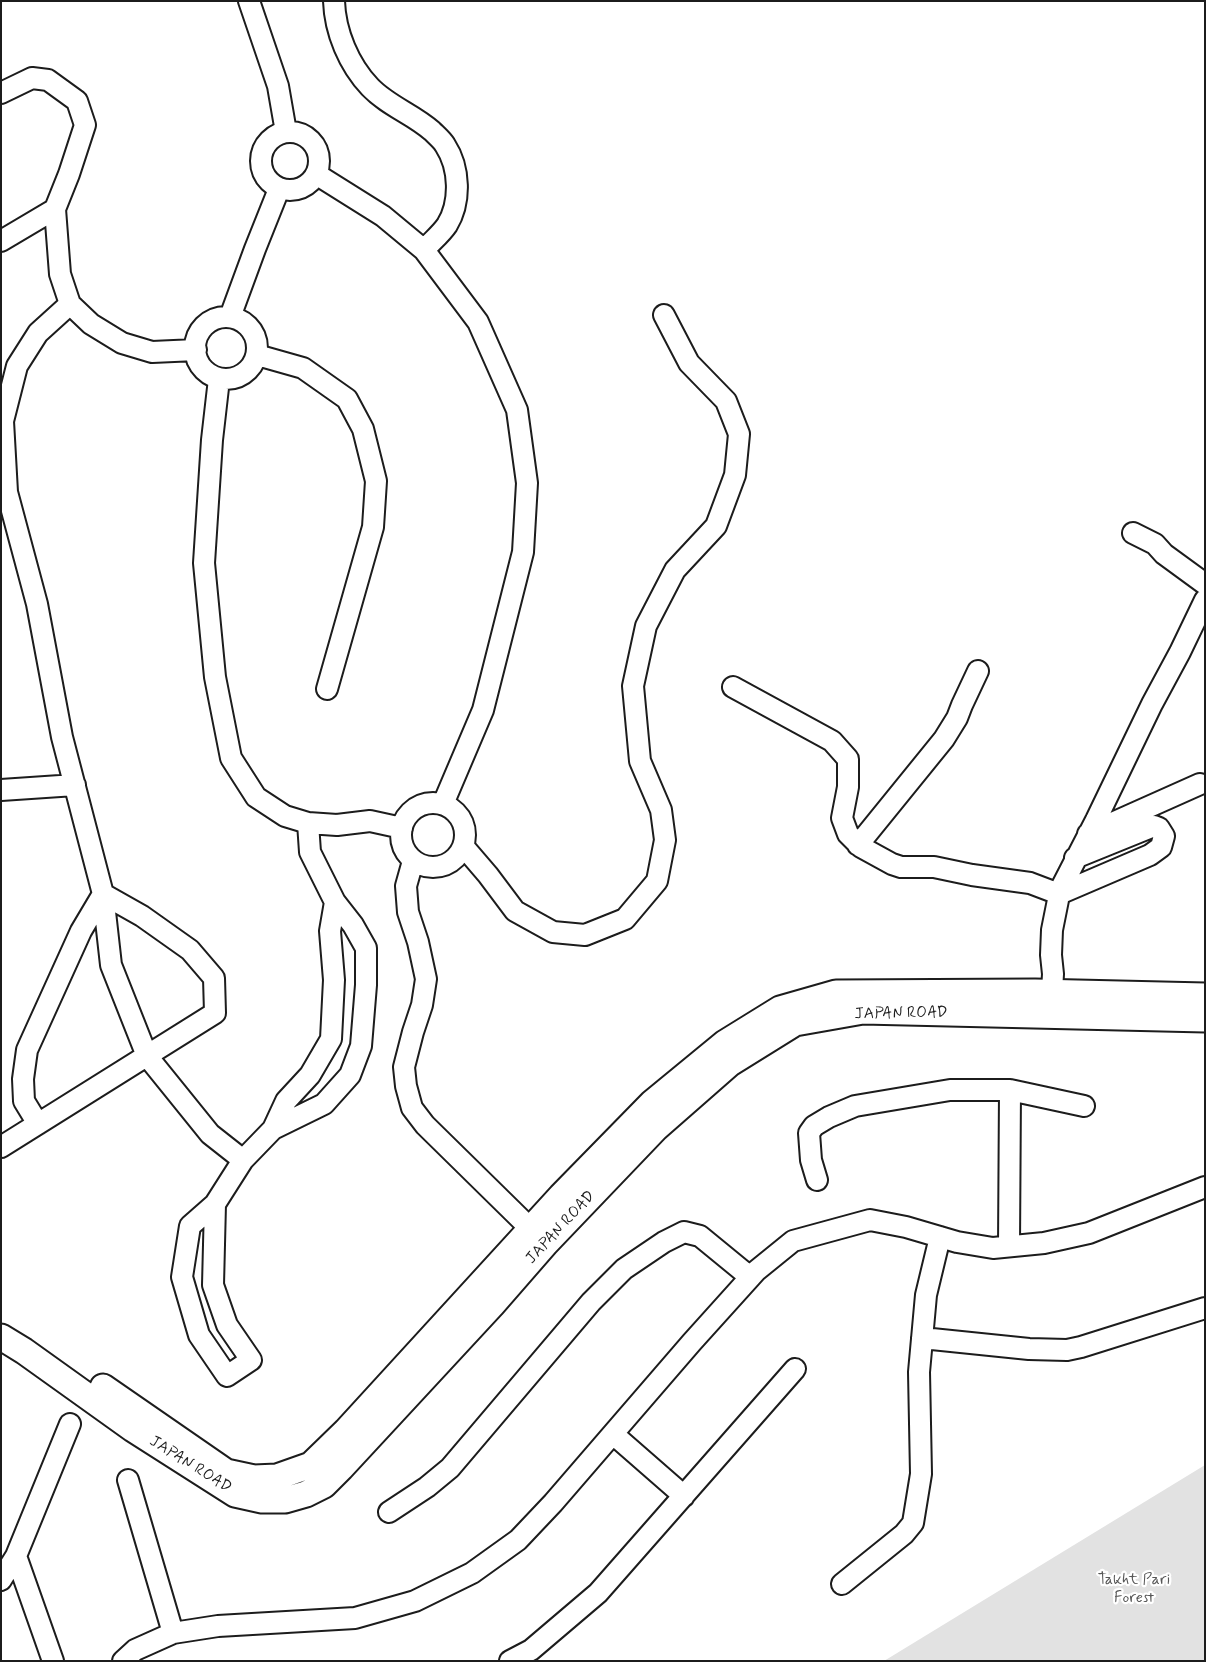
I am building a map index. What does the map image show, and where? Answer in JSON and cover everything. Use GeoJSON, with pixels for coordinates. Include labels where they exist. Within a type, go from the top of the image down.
{"type":"FeatureCollection","features":[{"type":"Feature","properties":{"kind":"main road","name":"JAPAN ROAD"},"geometry":{"type":"LineString","coordinates":[[1,1320],[27,1334],[226,1472],[254,1478],[277,1477],[311,1465],[538,1236],[656,1128],[729,1064],[795,1023],[863,1012],[1205,996]]}},
{"type":"Feature","properties":{"kind":"main road","name":"JAPAN ROAD"},"geometry":{"type":"LineString","coordinates":[[1051,1004],[1205,1019]]}},
{"type":"Feature","properties":{"kind":"main road","name":"JAPAN ROAD"},"geometry":{"type":"LineString","coordinates":[[1,1337],[24,1351],[133,1429],[236,1494],[262,1500],[285,1500],[306,1494],[324,1485],[329,1480],[492,1305],[538,1236]]}},
{"type":"Feature","properties":{"kind":"street"},"geometry":{"type":"LineString","coordinates":[[249,1],[278,86],[286,132]]}},
{"type":"Feature","properties":{"kind":"street"},"geometry":{"type":"LineString","coordinates":[[334,1],[334,15],[351,63],[370,87],[390,104],[431,130],[445,144],[452,161],[458,184],[456,202],[447,225],[424,250]]}},
{"type":"Feature","properties":{"kind":"street"},"geometry":{"type":"LineString","coordinates":[[1,93],[32,78],[48,80],[77,101],[85,125],[55,209],[60,274],[70,304],[91,324],[122,342],[152,352],[196,350]]}},
{"type":"Feature","properties":{"kind":"street"},"geometry":{"type":"LineString","coordinates":[[286,132],[301,134],[313,143],[318,152],[316,174],[306,185],[298,189],[280,189],[265,178],[261,169],[262,149],[268,140],[276,134],[286,132]]}},
{"type":"Feature","properties":{"kind":"street"},"geometry":{"type":"LineString","coordinates":[[316,174],[383,216],[424,250],[478,322],[517,410],[527,483],[522,552],[483,710],[443,804]]}},
{"type":"Feature","properties":{"kind":"street"},"geometry":{"type":"LineString","coordinates":[[230,318],[255,249],[280,189]]}},
{"type":"Feature","properties":{"kind":"street"},"geometry":{"type":"LineString","coordinates":[[1,241],[55,209]]}},
{"type":"Feature","properties":{"kind":"street"},"geometry":{"type":"LineString","coordinates":[[70,304],[38,333],[17,366],[3,421],[7,492],[37,604],[62,737],[103,894],[111,964],[147,1056],[210,1134],[243,1160]]}},
{"type":"Feature","properties":{"kind":"street"},"geometry":{"type":"LineString","coordinates":[[464,847],[488,875],[515,912],[553,932],[585,935],[625,919],[657,881],[665,840],[664,830],[661,810],[640,761],[632,686],[646,626],[675,570],[716,526],[735,475],[739,434],[726,401],[689,363],[664,315]]}},
{"type":"Feature","properties":{"kind":"street"},"geometry":{"type":"LineString","coordinates":[[219,318],[230,318],[240,320],[248,326],[256,340],[257,355],[247,372],[238,377],[219,379],[210,375],[203,368],[198,360],[196,350],[197,339],[202,330],[219,318]]}},
{"type":"Feature","properties":{"kind":"street"},"geometry":{"type":"LineString","coordinates":[[257,355],[303,368],[347,399],[363,429],[376,481],[373,527],[327,689]]}},
{"type":"Feature","properties":{"kind":"street"},"geometry":{"type":"LineString","coordinates":[[219,379],[212,440],[204,563],[215,677],[231,758],[256,797],[285,816],[308,823],[337,826],[370,821],[402,828]]}},
{"type":"Feature","properties":{"kind":"street"},"geometry":{"type":"LineString","coordinates":[[1133,533],[1155,544],[1164,554],[1205,584]]}},
{"type":"Feature","properties":{"kind":"street"},"geometry":{"type":"LineString","coordinates":[[1051,1004],[1054,974],[1051,955],[1052,930],[1059,894],[1205,600]]}},
{"type":"Feature","properties":{"kind":"street"},"geometry":{"type":"LineString","coordinates":[[858,845],[944,739],[957,718],[978,671]]}},
{"type":"Feature","properties":{"kind":"street"},"geometry":{"type":"LineString","coordinates":[[733,687],[832,741],[840,748],[848,759],[849,768],[848,787],[842,818],[848,834],[858,845],[892,864],[901,867],[934,867],[972,875],[1030,883],[1059,894],[1150,855],[1161,847],[1164,836],[1159,828],[1154,826],[1076,858]]}},
{"type":"Feature","properties":{"kind":"street"},"geometry":{"type":"LineString","coordinates":[[1088,834],[1200,784]]}},
{"type":"Feature","properties":{"kind":"street"},"geometry":{"type":"LineString","coordinates":[[1,790],[75,785]]}},
{"type":"Feature","properties":{"kind":"street"},"geometry":{"type":"LineString","coordinates":[[432,803],[443,804],[460,817],[466,837],[464,847],[451,863],[442,867],[422,866],[413,861],[402,846],[402,828],[406,818],[413,810],[422,805],[432,803]]}},
{"type":"Feature","properties":{"kind":"street"},"geometry":{"type":"LineString","coordinates":[[215,1204],[213,1286],[227,1325],[251,1360],[227,1376],[199,1335],[182,1277],[190,1226],[215,1204],[243,1160],[273,1130],[324,1104],[350,1075],[360,1046],[366,985],[366,948],[353,925],[335,902],[310,852],[308,823]]}},
{"type":"Feature","properties":{"kind":"street"},"geometry":{"type":"LineString","coordinates":[[413,861],[406,886],[408,912],[418,942],[426,979],[422,1005],[404,1067],[406,1086],[412,1108],[425,1125],[538,1236]]}},
{"type":"Feature","properties":{"kind":"street"},"geometry":{"type":"LineString","coordinates":[[1,1147],[215,1013],[214,978],[190,950],[142,916],[103,894]]}},
{"type":"Feature","properties":{"kind":"street"},"geometry":{"type":"LineString","coordinates":[[38,1124],[24,1101],[23,1079],[27,1050],[81,931],[103,894]]}},
{"type":"Feature","properties":{"kind":"street"},"geometry":{"type":"LineString","coordinates":[[273,1130],[286,1101],[310,1075],[331,1039],[334,980],[330,932],[335,902]]}},
{"type":"Feature","properties":{"kind":"street"},"geometry":{"type":"LineString","coordinates":[[817,1180],[811,1160],[809,1133],[814,1126],[829,1117],[855,1106],[950,1090],[1010,1090],[1084,1106]]}},
{"type":"Feature","properties":{"kind":"street"},"geometry":{"type":"LineString","coordinates":[[1010,1090],[1010,1246]]}},
{"type":"Feature","properties":{"kind":"street"},"geometry":{"type":"LineString","coordinates":[[123,1661],[136,1650],[173,1633],[218,1626],[355,1618],[415,1601],[472,1573],[518,1540],[553,1503],[750,1277],[793,1241],[870,1220],[906,1227],[957,1242],[993,1248],[1044,1243],[1089,1233],[1205,1187]]}},
{"type":"Feature","properties":{"kind":"street"},"geometry":{"type":"LineString","coordinates":[[389,1512],[427,1487],[450,1468],[591,1302],[624,1269],[664,1242],[684,1232],[700,1236],[750,1277]]}},
{"type":"Feature","properties":{"kind":"street"},"geometry":{"type":"LineString","coordinates":[[842,1584],[904,1534],[913,1523],[921,1474],[919,1372],[926,1295],[940,1237]]}},
{"type":"Feature","properties":{"kind":"street"},"geometry":{"type":"LineString","coordinates":[[922,1338],[1029,1349],[1068,1350],[1205,1308]]}},
{"type":"Feature","properties":{"kind":"street"},"geometry":{"type":"LineString","coordinates":[[510,1661],[531,1650],[598,1594],[795,1369]]}},
{"type":"Feature","properties":{"kind":"street"},"geometry":{"type":"LineString","coordinates":[[1,1580],[16,1556],[70,1424]]}},
{"type":"Feature","properties":{"kind":"street"},"geometry":{"type":"LineString","coordinates":[[613,1434],[684,1496]]}},
{"type":"Feature","properties":{"kind":"street"},"geometry":{"type":"LineString","coordinates":[[128,1480],[173,1633]]}},
{"type":"Feature","properties":{"kind":"street"},"geometry":{"type":"LineString","coordinates":[[16,1556],[53,1661]]}},
{"type":"Feature","properties":{"kind":"green space","name":"Takht Pari Forest"},"geometry":{"type":"Polygon","coordinates":[[[1205,1465],[1205,1661],[884,1661],[1205,1465]]]}}]}
